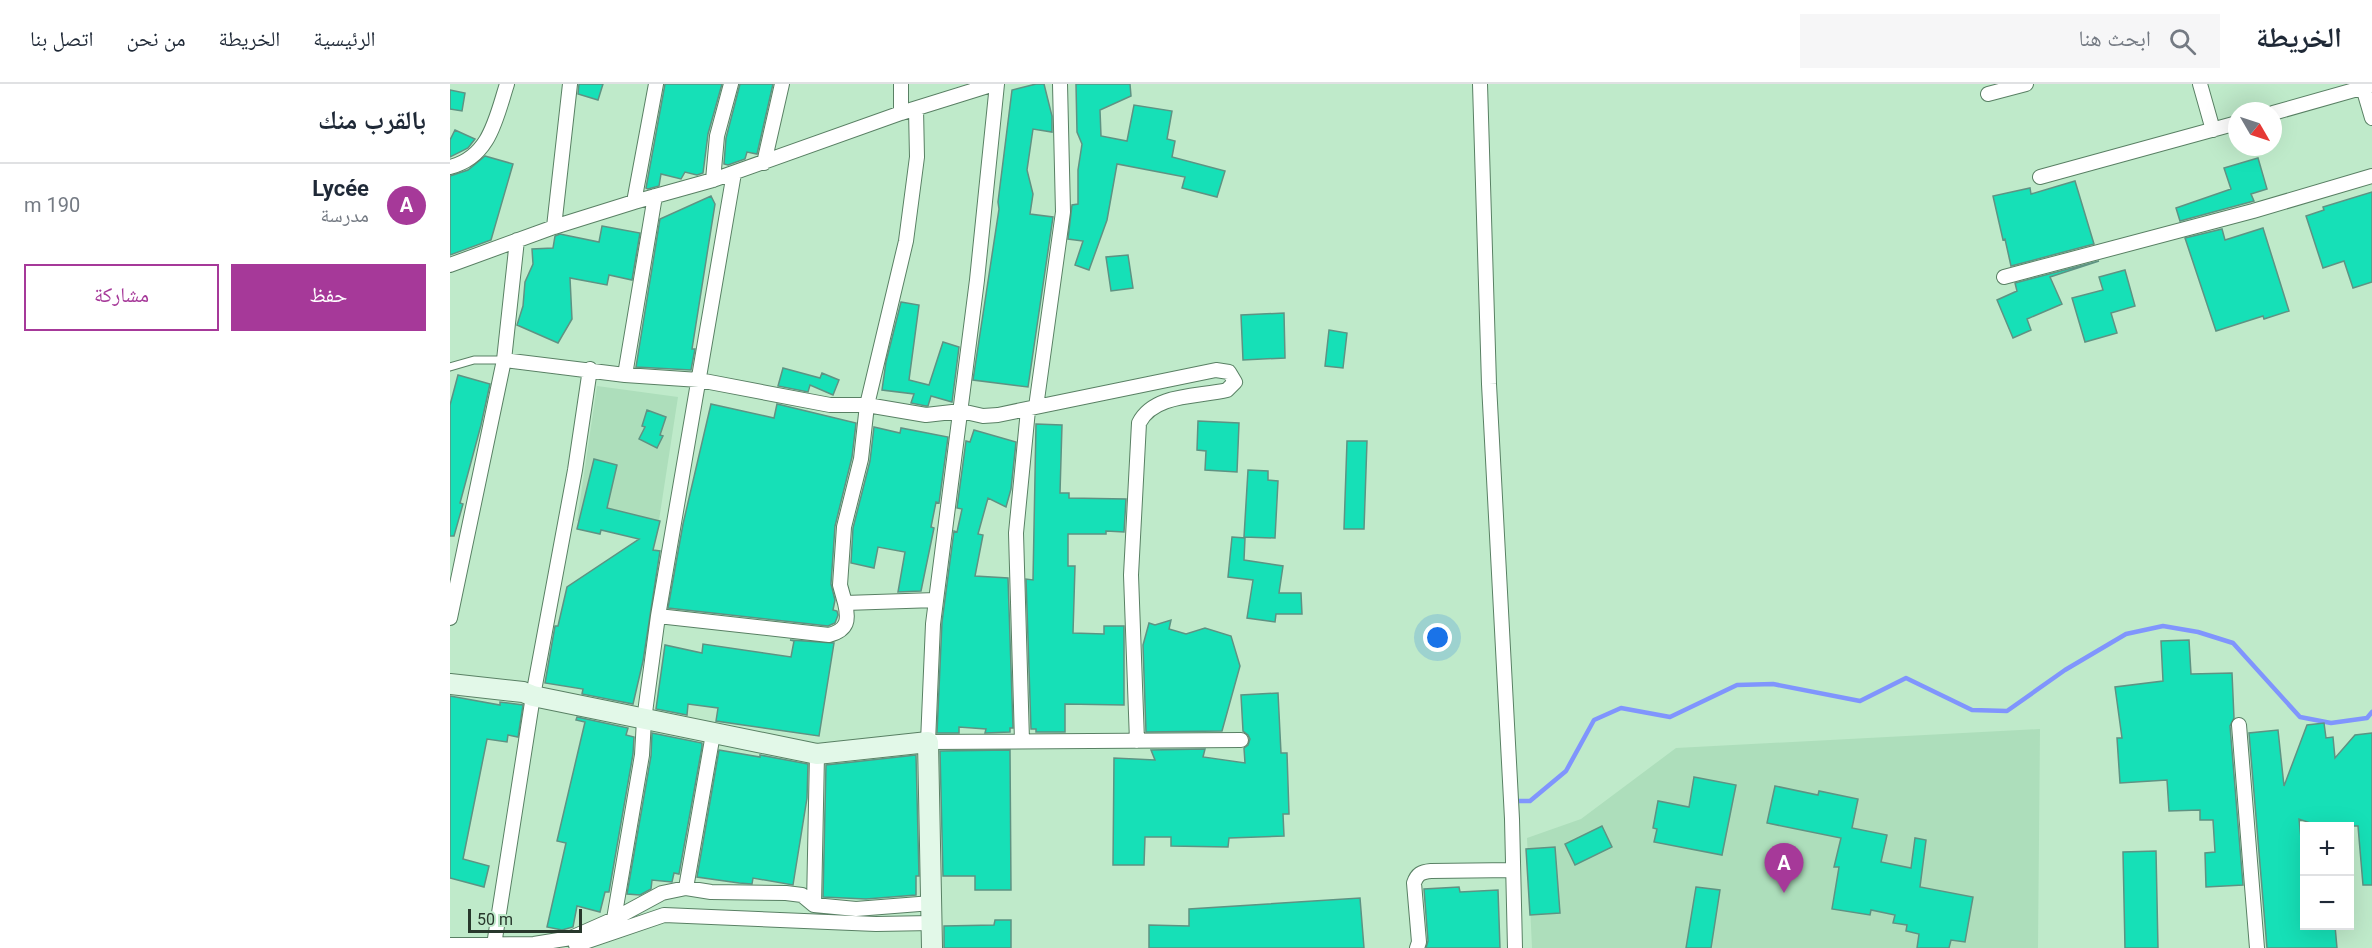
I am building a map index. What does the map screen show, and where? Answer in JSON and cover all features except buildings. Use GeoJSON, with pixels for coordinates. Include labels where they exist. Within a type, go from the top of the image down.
{"type":"FeatureCollection","features":[{"type":"Feature","properties":{"kind":"street"},"geometry":{"type":"LineString","coordinates":[[450,167],[460,165],[475,156],[487,142],[507,84]]}},
{"type":"Feature","properties":{"kind":"street"},"geometry":{"type":"LineString","coordinates":[[554,227],[570,84]]}},
{"type":"Feature","properties":{"kind":"street"},"geometry":{"type":"LineString","coordinates":[[633,202],[656,84]]}},
{"type":"Feature","properties":{"kind":"street"},"geometry":{"type":"LineString","coordinates":[[713,180],[717,136],[731,84]]}},
{"type":"Feature","properties":{"kind":"street"},"geometry":{"type":"LineString","coordinates":[[764,163],[782,84]]}},
{"type":"Feature","properties":{"kind":"street"},"geometry":{"type":"LineString","coordinates":[[901,84],[901,113]]}},
{"type":"Feature","properties":{"kind":"street"},"geometry":{"type":"LineString","coordinates":[[450,265],[554,227],[713,180],[901,113],[995,84],[961,411],[936,600],[928,742],[932,948]]}},
{"type":"Feature","properties":{"kind":"street"},"geometry":{"type":"LineString","coordinates":[[1022,741],[1016,533],[1032,409],[1063,212],[1060,84]]}},
{"type":"Feature","properties":{"kind":"street"},"geometry":{"type":"LineString","coordinates":[[1480,84],[1489,384],[1514,870],[1515,948]]}},
{"type":"Feature","properties":{"kind":"street"},"geometry":{"type":"LineString","coordinates":[[1988,94],[2026,84]]}},
{"type":"Feature","properties":{"kind":"street"},"geometry":{"type":"LineString","coordinates":[[2200,84],[2213,130]]}},
{"type":"Feature","properties":{"kind":"street"},"geometry":{"type":"LineString","coordinates":[[2282,110],[2366,85],[2372,118]]}},
{"type":"Feature","properties":{"kind":"street"},"geometry":{"type":"LineString","coordinates":[[658,616],[829,636],[838,633],[846,625],[848,617],[840,585],[844,527],[861,459],[867,405],[906,241],[917,157],[916,109]]}},
{"type":"Feature","properties":{"kind":"street"},"geometry":{"type":"LineString","coordinates":[[2040,177],[2228,126]]}},
{"type":"Feature","properties":{"kind":"street"},"geometry":{"type":"LineString","coordinates":[[614,919],[642,755],[644,720],[658,616],[734,173]]}},
{"type":"Feature","properties":{"kind":"street"},"geometry":{"type":"LineString","coordinates":[[2004,277],[2253,211],[2372,176]]}},
{"type":"Feature","properties":{"kind":"street"},"geometry":{"type":"LineString","coordinates":[[625,375],[655,196]]}},
{"type":"Feature","properties":{"kind":"street"},"geometry":{"type":"LineString","coordinates":[[450,618],[504,360],[517,240]]}},
{"type":"Feature","properties":{"kind":"street"},"geometry":{"type":"LineString","coordinates":[[504,360],[625,375],[699,380],[830,405],[867,405],[926,415],[961,411],[984,416],[1009,414],[1216,370],[1229,372],[1235,382],[1230,388],[1223,391],[1192,394],[1154,406],[1147,411],[1139,423],[1131,575],[1137,741]]}},
{"type":"Feature","properties":{"kind":"street"},"geometry":{"type":"LineString","coordinates":[[494,945],[533,696],[575,470],[590,369]]}},
{"type":"Feature","properties":{"kind":"street"},"geometry":{"type":"LineString","coordinates":[[845,603],[936,600]]}},
{"type":"Feature","properties":{"kind":"street"},"geometry":{"type":"LineString","coordinates":[[450,684],[523,692],[644,720],[791,747],[817,754],[928,742],[1241,740]]}},
{"type":"Feature","properties":{"kind":"street"},"geometry":{"type":"LineString","coordinates":[[2239,725],[2257,948]]}},
{"type":"Feature","properties":{"kind":"street"},"geometry":{"type":"LineString","coordinates":[[686,888],[713,734]]}},
{"type":"Feature","properties":{"kind":"street"},"geometry":{"type":"LineString","coordinates":[[814,905],[817,754]]}},
{"type":"Feature","properties":{"kind":"street"},"geometry":{"type":"LineString","coordinates":[[1417,948],[1419,942],[1414,884],[1421,872],[1514,870]]}},
{"type":"Feature","properties":{"kind":"street"},"geometry":{"type":"LineString","coordinates":[[450,945],[534,944],[571,938],[614,919],[662,893],[686,888],[711,892],[802,895],[814,905],[932,913]]}},
{"type":"Feature","properties":{"kind":"street"},"geometry":{"type":"LineString","coordinates":[[568,948],[664,915],[876,924],[932,913]]}},
{"type":"Feature","properties":{"kind":"lane"},"geometry":{"type":"LineString","coordinates":[[450,367],[474,360],[504,360]]}},
{"type":"Feature","properties":{"kind":"shaded area"},"geometry":{"type":"Polygon","coordinates":[[[597,386],[678,397],[657,533],[577,521],[597,386]]]}},
{"type":"Feature","properties":{"kind":"shaded area"},"geometry":{"type":"Polygon","coordinates":[[[2040,729],[2038,948],[1532,948],[1527,838],[1581,819],[1676,748],[2040,729]]]}},
{"type":"Feature","properties":{"kind":"waterway"},"geometry":{"type":"LineString","coordinates":[[1519,801],[1530,801],[1566,771],[1594,720],[1621,708],[1670,717],[1737,685],[1773,684],[1860,701],[1906,678],[1972,710],[2007,711],[2065,670],[2126,634],[2163,626],[2198,632],[2233,643],[2300,717],[2331,723],[2367,718],[2372,712]]}},
{"type":"Feature","properties":{"kind":"place","name":"Lycée"},"geometry":{"type":"Point","coordinates":[1784,893]}}]}
